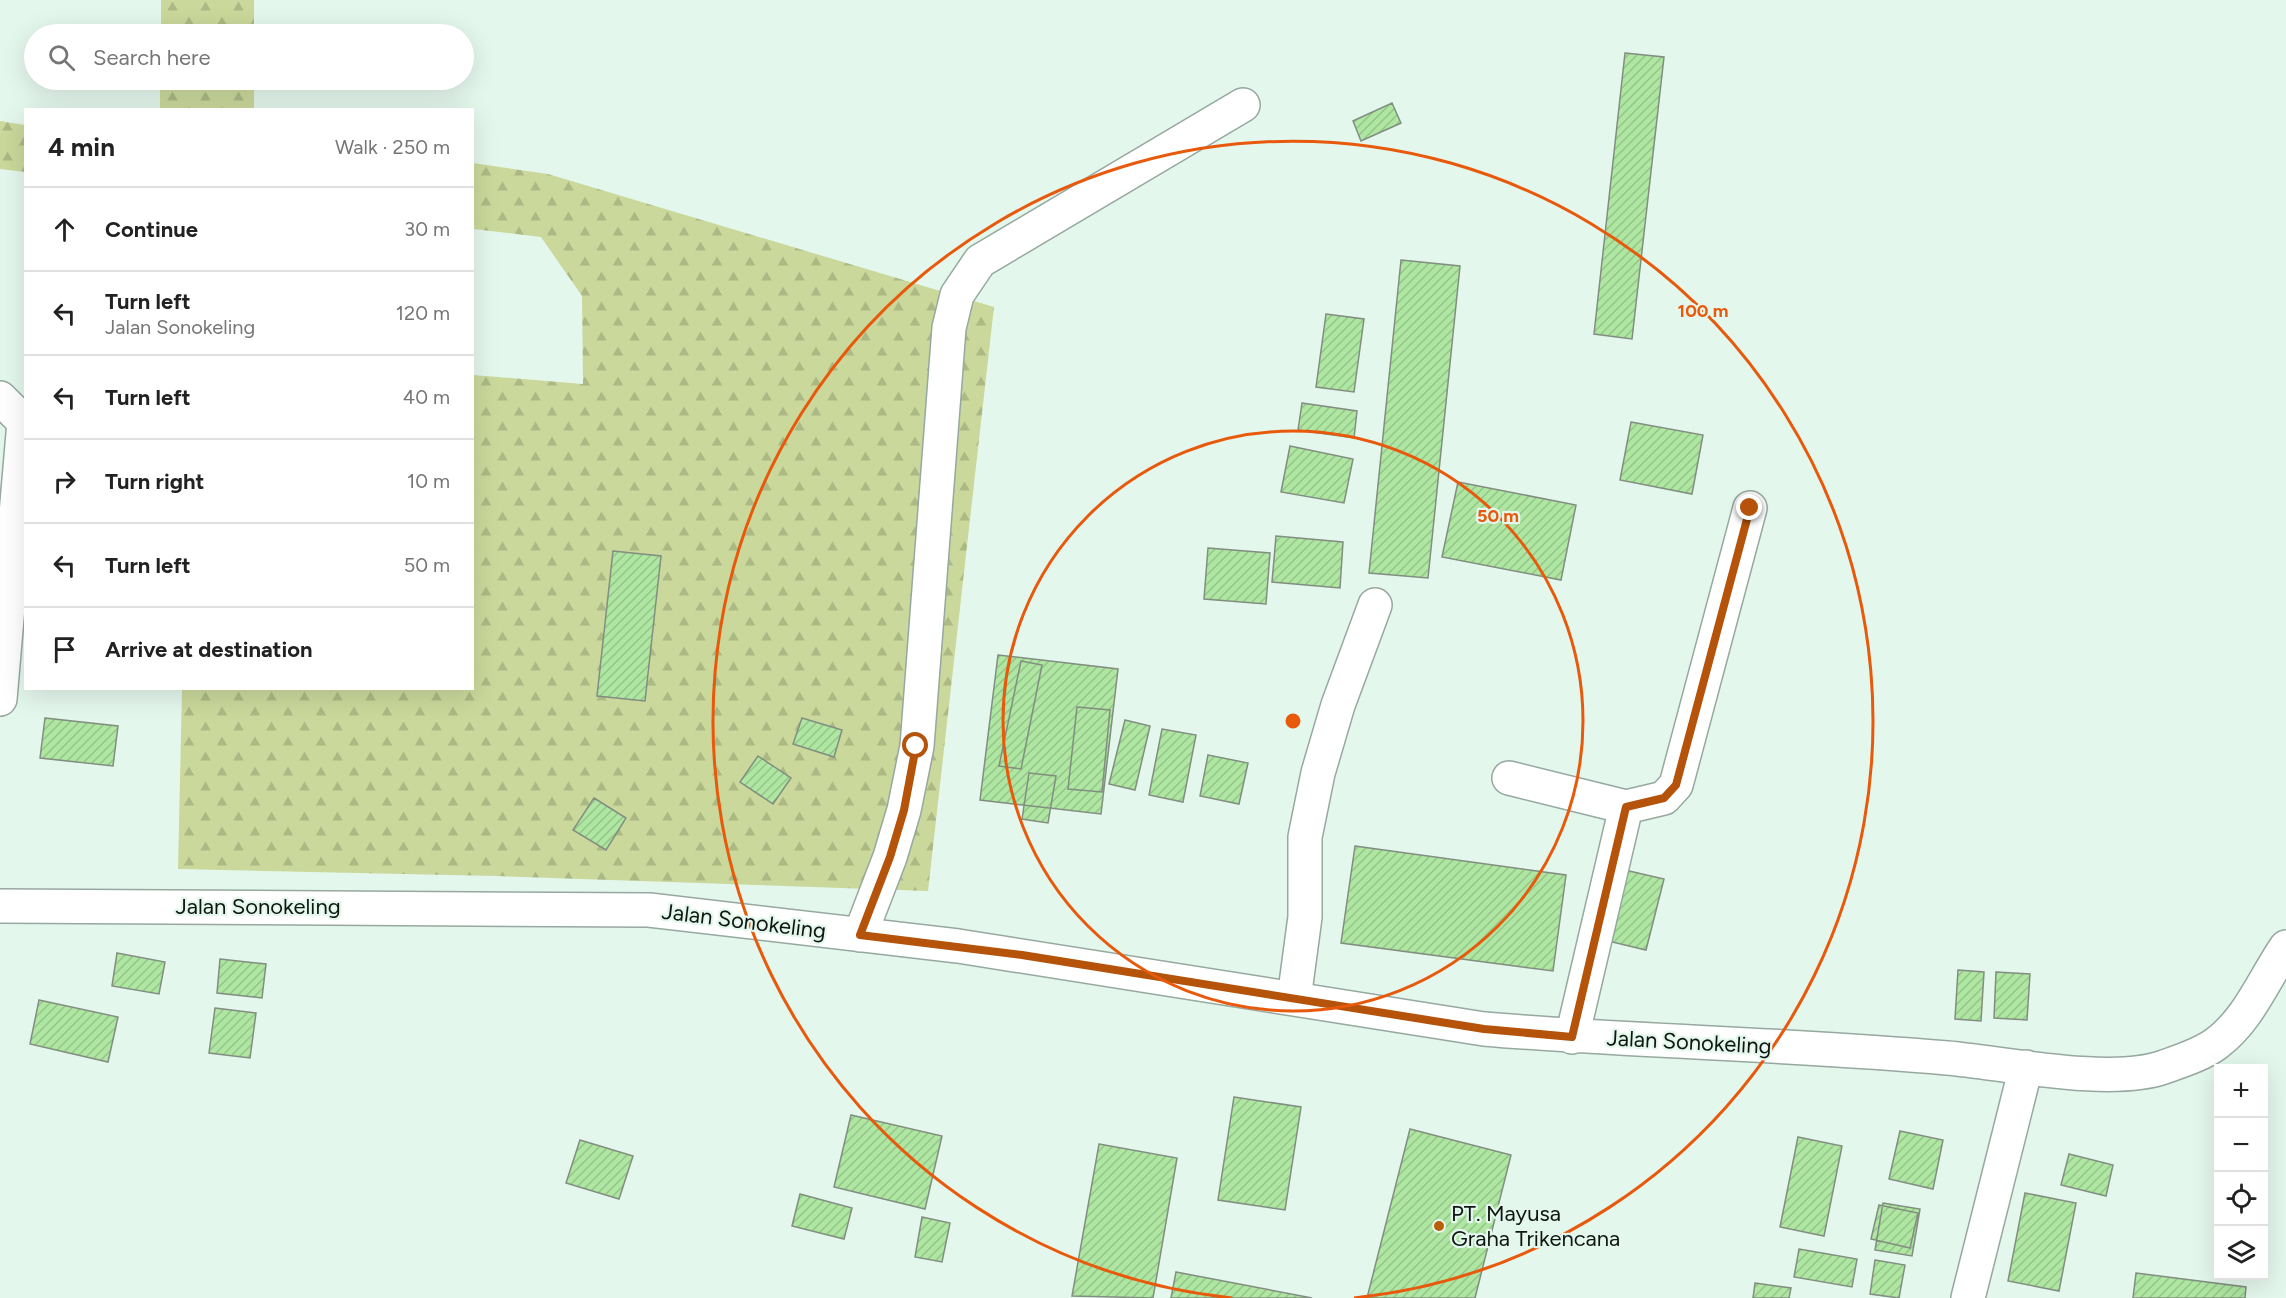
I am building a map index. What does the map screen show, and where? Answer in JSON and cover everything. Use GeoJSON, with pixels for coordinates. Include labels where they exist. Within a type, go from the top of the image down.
{"type":"FeatureCollection","features":[{"type":"Feature","properties":{"kind":"street"},"geometry":{"type":"LineString","coordinates":[[860,935],[898,829],[916,746],[949,328],[957,295],[980,261],[1243,105]]}},
{"type":"Feature","properties":{"kind":"street"},"geometry":{"type":"LineString","coordinates":[[0,398],[24,422],[0,699]]}},
{"type":"Feature","properties":{"kind":"street"},"geometry":{"type":"LineString","coordinates":[[1509,778],[1626,807],[1664,798],[1676,785],[1750,508]]}},
{"type":"Feature","properties":{"kind":"street"},"geometry":{"type":"LineString","coordinates":[[1294,999],[1305,917],[1303,871],[1307,826],[1338,705],[1375,605]]}},
{"type":"Feature","properties":{"kind":"street"},"geometry":{"type":"LineString","coordinates":[[1572,1037],[1626,807]]}},
{"type":"Feature","properties":{"kind":"street","name":"Jalan Sonokeling"},"geometry":{"type":"LineString","coordinates":[[0,906],[649,910],[969,947],[1484,1029],[1572,1037],[1777,1046],[1948,1058],[2026,1067],[2133,1075],[2161,1068],[2217,1043],[2240,1020],[2286,947]]}},
{"type":"Feature","properties":{"kind":"street"},"geometry":{"type":"LineString","coordinates":[[1968,1298],[2026,1067]]}},
{"type":"Feature","properties":{"kind":"green space"},"geometry":{"type":"Polygon","coordinates":[[[161,0],[254,0],[254,24],[161,24],[161,0]]]}},
{"type":"Feature","properties":{"kind":"green space"},"geometry":{"type":"Polygon","coordinates":[[[160,90],[254,90],[254,108],[160,108],[160,90]]]}},
{"type":"Feature","properties":{"kind":"green space"},"geometry":{"type":"Polygon","coordinates":[[[0,121],[24,125],[24,172],[0,169],[0,121]]]}},
{"type":"Feature","properties":{"kind":"green space"},"geometry":{"type":"Polygon","coordinates":[[[474,163],[548,174],[994,307],[928,891],[496,876],[178,869],[182,690],[474,690],[474,375],[583,384],[582,296],[541,237],[474,229],[474,163]]]}},
{"type":"Feature","properties":{"kind":"building"},"geometry":{"type":"Polygon","coordinates":[[[1625,53],[1664,57],[1632,339],[1594,334],[1625,53]]]}},
{"type":"Feature","properties":{"kind":"building"},"geometry":{"type":"Polygon","coordinates":[[[1392,103],[1401,123],[1361,141],[1353,121],[1392,103]]]}},
{"type":"Feature","properties":{"kind":"building"},"geometry":{"type":"Polygon","coordinates":[[[1401,260],[1460,266],[1428,578],[1369,573],[1401,260]]]}},
{"type":"Feature","properties":{"kind":"building"},"geometry":{"type":"Polygon","coordinates":[[[1326,314],[1364,319],[1354,392],[1316,387],[1326,314]]]}},
{"type":"Feature","properties":{"kind":"building"},"geometry":{"type":"Polygon","coordinates":[[[1302,403],[1357,411],[1354,438],[1298,430],[1302,403]]]}},
{"type":"Feature","properties":{"kind":"building"},"geometry":{"type":"Polygon","coordinates":[[[1631,422],[1703,435],[1692,494],[1620,480],[1631,422]]]}},
{"type":"Feature","properties":{"kind":"building"},"geometry":{"type":"Polygon","coordinates":[[[1290,446],[1353,459],[1344,503],[1281,492],[1290,446]]]}},
{"type":"Feature","properties":{"kind":"building"},"geometry":{"type":"Polygon","coordinates":[[[1458,482],[1576,505],[1561,580],[1442,557],[1458,482]]]}},
{"type":"Feature","properties":{"kind":"building"},"geometry":{"type":"Polygon","coordinates":[[[1276,536],[1343,542],[1340,588],[1272,582],[1276,536]]]}},
{"type":"Feature","properties":{"kind":"building"},"geometry":{"type":"Polygon","coordinates":[[[1208,548],[1270,553],[1266,604],[1204,599],[1208,548]]]}},
{"type":"Feature","properties":{"kind":"building"},"geometry":{"type":"Polygon","coordinates":[[[613,551],[661,556],[645,701],[597,696],[613,551]]]}},
{"type":"Feature","properties":{"kind":"building"},"geometry":{"type":"Polygon","coordinates":[[[998,655],[1118,669],[1101,814],[980,800],[998,655]]]}},
{"type":"Feature","properties":{"kind":"building"},"geometry":{"type":"Polygon","coordinates":[[[1021,661],[1042,665],[1021,769],[999,766],[1021,661]]]}},
{"type":"Feature","properties":{"kind":"building"},"geometry":{"type":"Polygon","coordinates":[[[1077,707],[1110,710],[1102,792],[1068,789],[1077,707]]]}},
{"type":"Feature","properties":{"kind":"building"},"geometry":{"type":"Polygon","coordinates":[[[45,718],[118,726],[113,766],[40,758],[45,718]]]}},
{"type":"Feature","properties":{"kind":"building"},"geometry":{"type":"Polygon","coordinates":[[[802,718],[842,730],[834,757],[793,744],[802,718]]]}},
{"type":"Feature","properties":{"kind":"building"},"geometry":{"type":"Polygon","coordinates":[[[1125,720],[1150,726],[1135,790],[1109,784],[1125,720]]]}},
{"type":"Feature","properties":{"kind":"building"},"geometry":{"type":"Polygon","coordinates":[[[1162,729],[1196,735],[1183,802],[1149,795],[1162,729]]]}},
{"type":"Feature","properties":{"kind":"building"},"geometry":{"type":"Polygon","coordinates":[[[1208,755],[1248,763],[1239,804],[1200,796],[1208,755]]]}},
{"type":"Feature","properties":{"kind":"building"},"geometry":{"type":"Polygon","coordinates":[[[758,756],[791,778],[773,804],[740,782],[758,756]]]}},
{"type":"Feature","properties":{"kind":"building"},"geometry":{"type":"Polygon","coordinates":[[[1029,773],[1056,776],[1048,823],[1022,819],[1029,773]]]}},
{"type":"Feature","properties":{"kind":"building"},"geometry":{"type":"Polygon","coordinates":[[[594,798],[626,818],[606,850],[573,830],[594,798]]]}},
{"type":"Feature","properties":{"kind":"building"},"geometry":{"type":"Polygon","coordinates":[[[1355,846],[1566,875],[1553,971],[1341,943],[1355,846]]]}},
{"type":"Feature","properties":{"kind":"building"},"geometry":{"type":"Polygon","coordinates":[[[1625,870],[1664,879],[1646,950],[1608,941],[1625,870]]]}},
{"type":"Feature","properties":{"kind":"building"},"geometry":{"type":"Polygon","coordinates":[[[117,953],[165,962],[159,994],[112,986],[117,953]]]}},
{"type":"Feature","properties":{"kind":"building"},"geometry":{"type":"Polygon","coordinates":[[[220,959],[266,964],[262,998],[217,993],[220,959]]]}},
{"type":"Feature","properties":{"kind":"building"},"geometry":{"type":"Polygon","coordinates":[[[1958,970],[1984,972],[1981,1021],[1955,1019],[1958,970]]]}},
{"type":"Feature","properties":{"kind":"building"},"geometry":{"type":"Polygon","coordinates":[[[1996,972],[2030,974],[2027,1020],[1994,1018],[1996,972]]]}},
{"type":"Feature","properties":{"kind":"building"},"geometry":{"type":"Polygon","coordinates":[[[39,1000],[118,1017],[108,1062],[30,1044],[39,1000]]]}},
{"type":"Feature","properties":{"kind":"building"},"geometry":{"type":"Polygon","coordinates":[[[215,1008],[256,1013],[250,1058],[209,1053],[215,1008]]]}},
{"type":"Feature","properties":{"kind":"building"},"geometry":{"type":"Polygon","coordinates":[[[1234,1097],[1301,1107],[1285,1210],[1218,1200],[1234,1097]]]}},
{"type":"Feature","properties":{"kind":"building"},"geometry":{"type":"Polygon","coordinates":[[[851,1115],[942,1136],[925,1209],[834,1187],[851,1115]]]}},
{"type":"Feature","properties":{"kind":"building","name":"PT. Mayusa Graha Trikencana"},"geometry":{"type":"Polygon","coordinates":[[[1410,1129],[1511,1155],[1475,1298],[1367,1298],[1410,1129]]]}},
{"type":"Feature","properties":{"kind":"building"},"geometry":{"type":"Polygon","coordinates":[[[1900,1131],[1943,1140],[1933,1189],[1889,1179],[1900,1131]]]}},
{"type":"Feature","properties":{"kind":"building"},"geometry":{"type":"Polygon","coordinates":[[[1798,1137],[1842,1146],[1824,1236],[1780,1227],[1798,1137]]]}},
{"type":"Feature","properties":{"kind":"building"},"geometry":{"type":"Polygon","coordinates":[[[580,1140],[633,1156],[619,1199],[566,1183],[580,1140]]]}},
{"type":"Feature","properties":{"kind":"building"},"geometry":{"type":"Polygon","coordinates":[[[1099,1144],[1177,1158],[1153,1298],[1072,1296],[1099,1144]]]}},
{"type":"Feature","properties":{"kind":"building"},"geometry":{"type":"Polygon","coordinates":[[[2069,1154],[2113,1165],[2106,1196],[2061,1185],[2069,1154]]]}},
{"type":"Feature","properties":{"kind":"building"},"geometry":{"type":"Polygon","coordinates":[[[2025,1193],[2076,1203],[2059,1291],[2008,1281],[2025,1193]]]}},
{"type":"Feature","properties":{"kind":"building"},"geometry":{"type":"Polygon","coordinates":[[[800,1194],[852,1208],[844,1239],[792,1226],[800,1194]]]}},
{"type":"Feature","properties":{"kind":"building"},"geometry":{"type":"Polygon","coordinates":[[[1883,1203],[1920,1209],[1912,1256],[1875,1250],[1883,1203]]]}},
{"type":"Feature","properties":{"kind":"building"},"geometry":{"type":"Polygon","coordinates":[[[1879,1205],[1918,1213],[1910,1248],[1871,1239],[1879,1205]]]}},
{"type":"Feature","properties":{"kind":"building"},"geometry":{"type":"Polygon","coordinates":[[[922,1217],[950,1223],[942,1262],[915,1257],[922,1217]]]}},
{"type":"Feature","properties":{"kind":"building"},"geometry":{"type":"Polygon","coordinates":[[[1799,1249],[1857,1259],[1852,1287],[1794,1277],[1799,1249]]]}},
{"type":"Feature","properties":{"kind":"building"},"geometry":{"type":"Polygon","coordinates":[[[1875,1260],[1905,1265],[1899,1298],[1870,1294],[1875,1260]]]}},
{"type":"Feature","properties":{"kind":"building"},"geometry":{"type":"Polygon","coordinates":[[[1176,1272],[1312,1298],[1171,1298],[1176,1272]]]}},
{"type":"Feature","properties":{"kind":"building"},"geometry":{"type":"Polygon","coordinates":[[[2136,1273],[2246,1287],[2245,1298],[2133,1298],[2136,1273]]]}},
{"type":"Feature","properties":{"kind":"building"},"geometry":{"type":"Polygon","coordinates":[[[1755,1283],[1791,1288],[1789,1298],[1753,1298],[1755,1283]]]}},
{"type":"Feature","properties":{"kind":"place","name":"PT. Mayusa Graha Trikencana"},"geometry":{"type":"Point","coordinates":[1439,1226]}},
{"type":"Feature","properties":{"kind":"route"},"geometry":{"type":"LineString","coordinates":[[916,746],[904,810],[890,857],[873,895],[860,935],[1022,955],[1484,1029],[1572,1037],[1626,807],[1664,798],[1676,785],[1750,508]]}}]}
